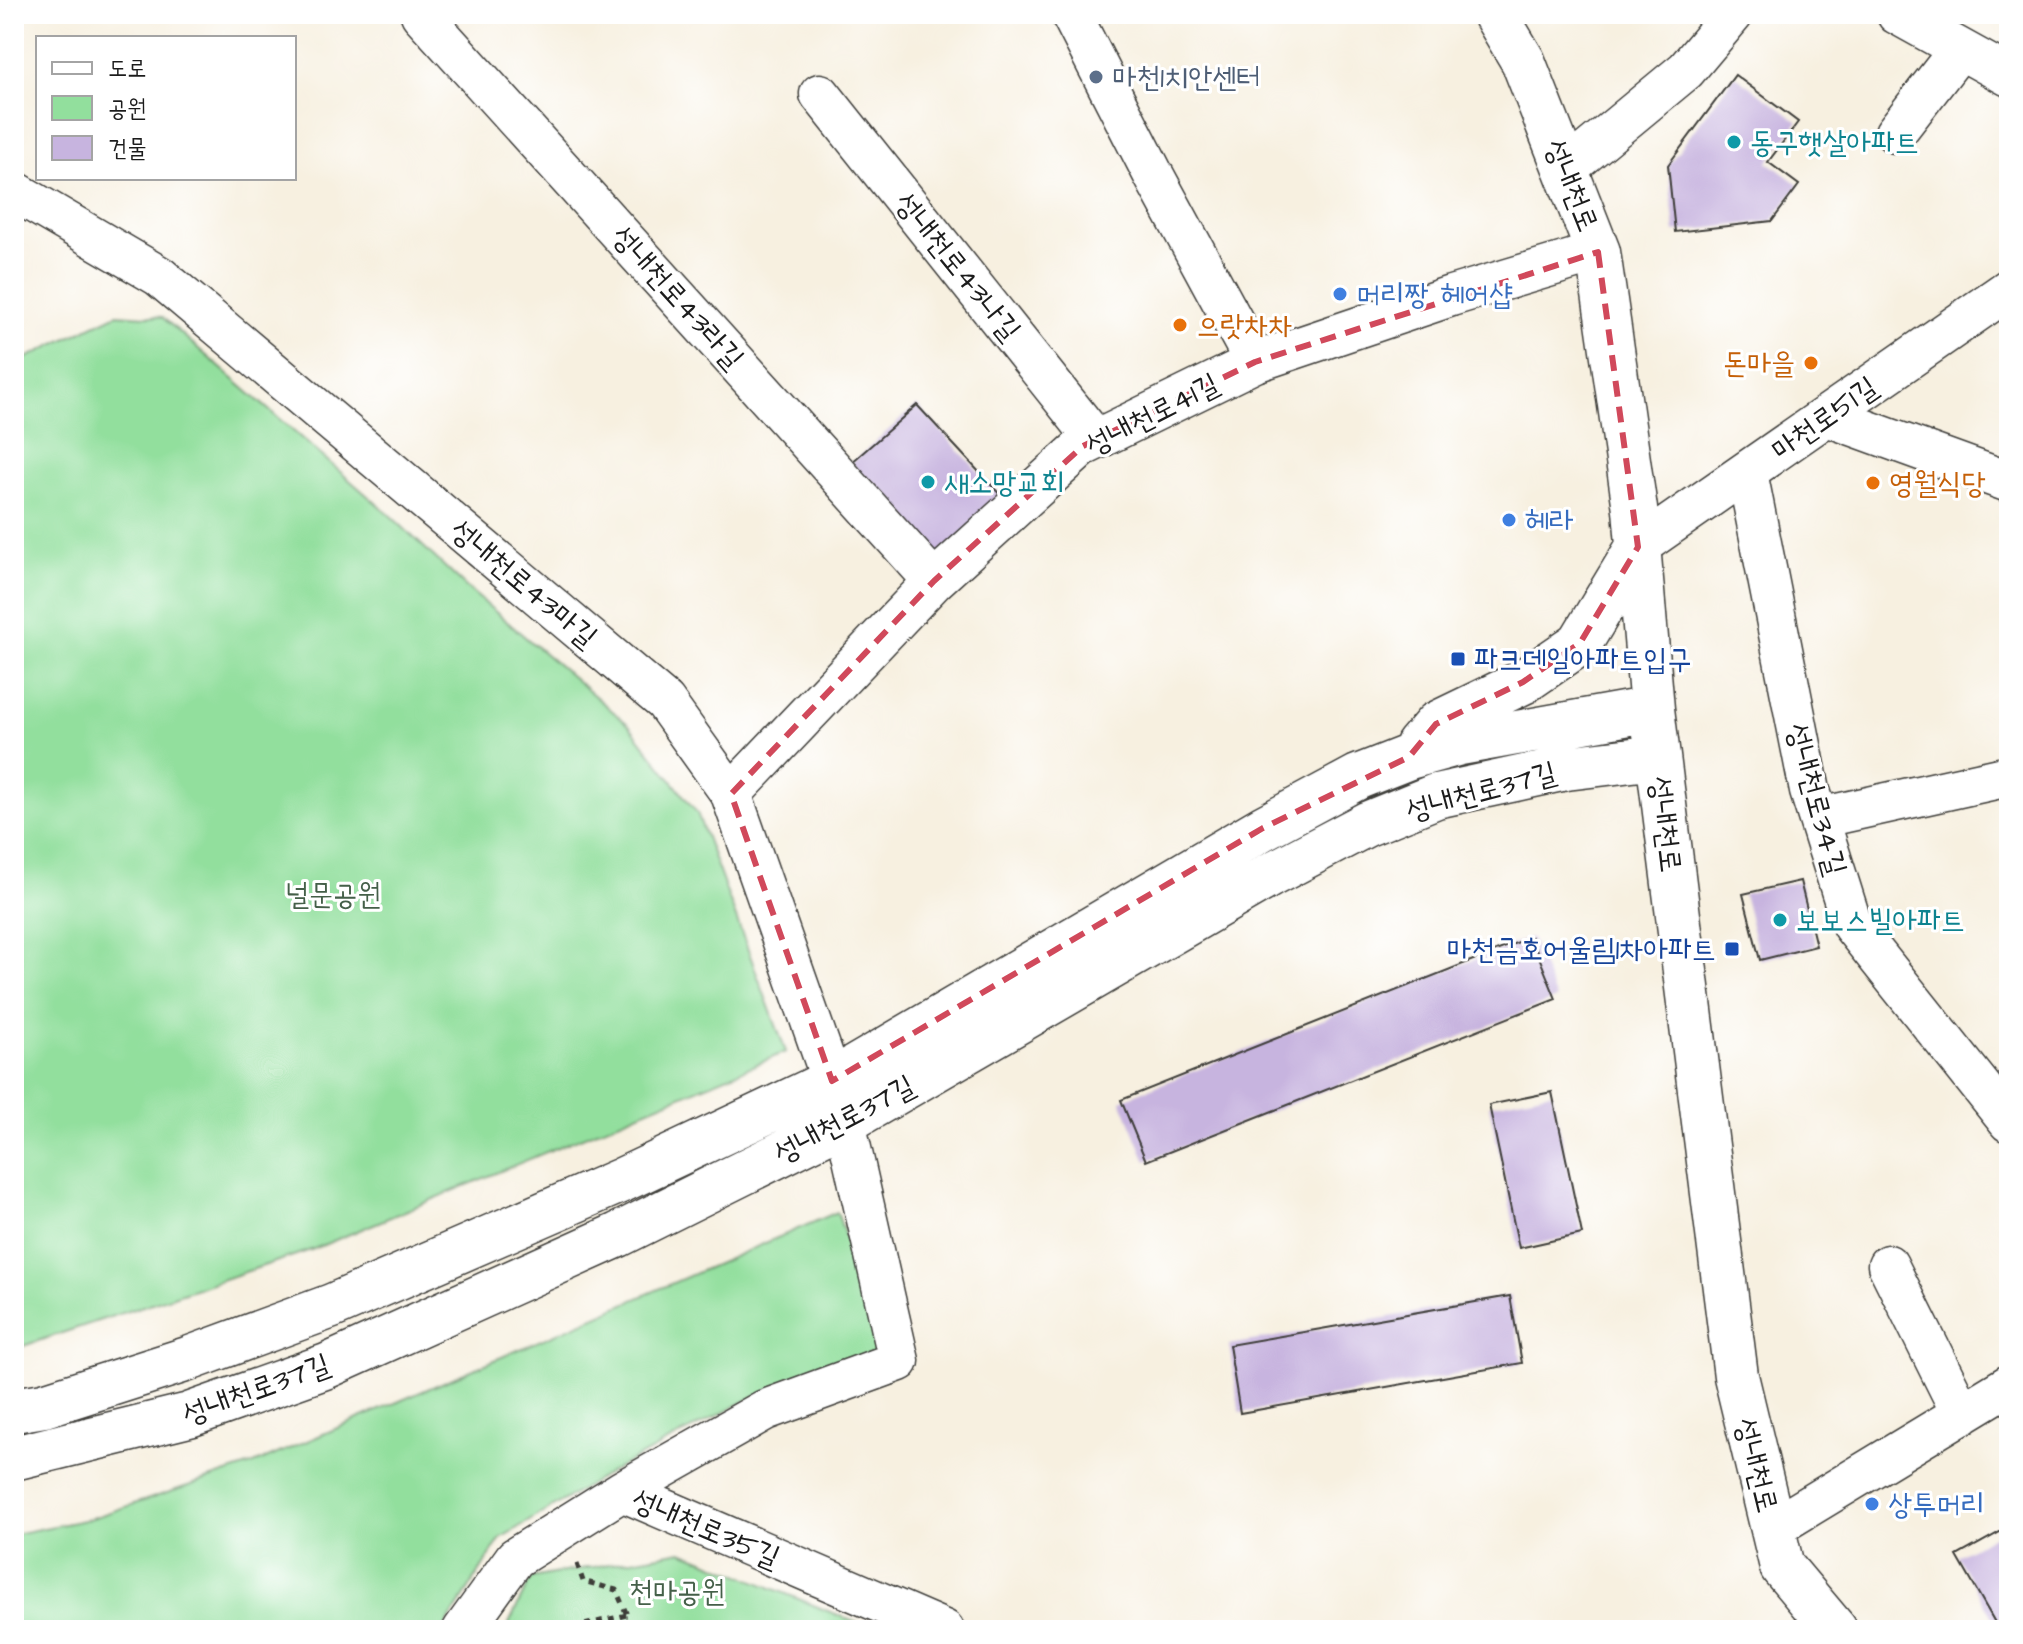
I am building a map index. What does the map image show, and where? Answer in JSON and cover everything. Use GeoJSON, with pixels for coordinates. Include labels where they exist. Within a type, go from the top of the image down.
{"type":"FeatureCollection","features":[{"type":"Feature","properties":{"kind":"main road","name":"성내천로"},"geometry":{"type":"LineString","coordinates":[[1495,14],[1523,61],[1598,252],[1638,547],[1657,757],[1736,1376],[1782,1567],[1835,1630]]}},
{"type":"Feature","properties":{"kind":"main road"},"geometry":{"type":"LineString","coordinates":[[1409,757],[1436,724],[1523,682],[1580,643],[1638,547]]}},
{"type":"Feature","properties":{"kind":"main road","name":"성내천로37길"},"geometry":{"type":"LineString","coordinates":[[14,1410],[44,1405],[188,1359],[332,1306],[622,1180],[832,1081],[1263,828],[1358,777],[1409,757],[1460,743],[1652,709]]}},
{"type":"Feature","properties":{"kind":"main road","name":"성내천로37길"},"geometry":{"type":"LineString","coordinates":[[14,1458],[189,1415],[327,1366],[618,1235],[845,1122],[1270,875],[1367,824],[1436,796],[1566,768],[1657,757]]}},
{"type":"Feature","properties":{"kind":"main road","name":"성내천로43마길"},"geometry":{"type":"LineString","coordinates":[[832,1081],[845,1122]]}},
{"type":"Feature","properties":{"kind":"street","name":"성내천로43라길"},"geometry":{"type":"LineString","coordinates":[[421,14],[934,581]]}},
{"type":"Feature","properties":{"kind":"street"},"geometry":{"type":"LineString","coordinates":[[1071,14],[1255,362]]}},
{"type":"Feature","properties":{"kind":"street"},"geometry":{"type":"LineString","coordinates":[[1565,170],[1686,70],[1733,14]]}},
{"type":"Feature","properties":{"kind":"street"},"geometry":{"type":"LineString","coordinates":[[1897,14],[2009,76]]}},
{"type":"Feature","properties":{"kind":"street"},"geometry":{"type":"LineString","coordinates":[[1895,133],[1960,49]]}},
{"type":"Feature","properties":{"kind":"street","name":"성내천로43나길"},"geometry":{"type":"LineString","coordinates":[[820,94],[1095,439]]}},
{"type":"Feature","properties":{"kind":"street","name":"성내천로43마길"},"geometry":{"type":"LineString","coordinates":[[14,191],[159,276],[665,702],[731,794],[832,1081]]}},
{"type":"Feature","properties":{"kind":"street","name":"성내천로41길"},"geometry":{"type":"LineString","coordinates":[[731,794],[934,581],[1083,446],[1255,362],[1451,296],[1598,252]]}},
{"type":"Feature","properties":{"kind":"street","name":"마천로51길"},"geometry":{"type":"LineString","coordinates":[[1638,547],[2009,289]]}},
{"type":"Feature","properties":{"kind":"street"},"geometry":{"type":"LineString","coordinates":[[1827,416],[2009,482]]}},
{"type":"Feature","properties":{"kind":"street","name":"성내천로34길"},"geometry":{"type":"LineString","coordinates":[[1747,472],[1807,776],[1852,925],[2009,1122]]}},
{"type":"Feature","properties":{"kind":"street"},"geometry":{"type":"LineString","coordinates":[[1819,818],[2009,776]]}},
{"type":"Feature","properties":{"kind":"street"},"geometry":{"type":"LineString","coordinates":[[622,1491],[765,1410],[899,1361],[845,1122]]}},
{"type":"Feature","properties":{"kind":"street"},"geometry":{"type":"LineString","coordinates":[[1888,1265],[1962,1414]]}},
{"type":"Feature","properties":{"kind":"street"},"geometry":{"type":"LineString","coordinates":[[1773,1528],[2009,1385]]}},
{"type":"Feature","properties":{"kind":"street","name":"성내천로35길"},"geometry":{"type":"LineString","coordinates":[[463,1630],[515,1558],[622,1491],[944,1630]]}},
{"type":"Feature","properties":{"kind":"path"},"geometry":{"type":"LineString","coordinates":[[583,1581],[616,1590],[627,1615],[629,1630]]}},
{"type":"Feature","properties":{"kind":"path"},"geometry":{"type":"LineString","coordinates":[[562,1630],[627,1615]]}},
{"type":"Feature","properties":{"kind":"highlighted area"},"geometry":{"type":"Polygon","coordinates":[[[1598,252],[1638,547],[1580,643],[1523,682],[1436,724],[1409,757],[1263,828],[832,1081],[731,794],[934,581],[1083,446],[1255,362],[1598,252]]]}},
{"type":"Feature","properties":{"kind":"green space","name":"널문공원"},"geometry":{"type":"Polygon","coordinates":[[[117,314],[162,317],[391,516],[466,587],[629,725],[697,813],[786,1052],[314,1249],[14,1349],[14,364],[117,314]]]}},
{"type":"Feature","properties":{"kind":"green space"},"geometry":{"type":"Polygon","coordinates":[[[837,1212],[883,1349],[755,1396],[614,1470],[501,1538],[443,1630],[14,1630],[14,1534],[89,1519],[254,1464],[837,1212]]]}},
{"type":"Feature","properties":{"kind":"green space","name":"천마공원"},"geometry":{"type":"Polygon","coordinates":[[[682,1551],[874,1630],[506,1630],[531,1578],[682,1551]]]}},
{"type":"Feature","properties":{"kind":"building","name":"동구햇살아파트"},"geometry":{"type":"Polygon","coordinates":[[[1735,75],[1798,122],[1768,162],[1799,185],[1772,221],[1675,232],[1668,165],[1735,75]]]}},
{"type":"Feature","properties":{"kind":"building","name":"새소망교회"},"geometry":{"type":"Polygon","coordinates":[[[917,405],[1006,501],[940,561],[851,463],[917,405]]]}},
{"type":"Feature","properties":{"kind":"building","name":"보보스빌아파트"},"geometry":{"type":"Polygon","coordinates":[[[1800,881],[1816,946],[1760,960],[1743,894],[1800,881]]]}},
{"type":"Feature","properties":{"kind":"building"},"geometry":{"type":"Polygon","coordinates":[[[1531,937],[1556,999],[1146,1161],[1121,1100],[1531,937]]]}},
{"type":"Feature","properties":{"kind":"building"},"geometry":{"type":"Polygon","coordinates":[[[1552,1092],[1582,1234],[1519,1248],[1489,1105],[1552,1092]]]}},
{"type":"Feature","properties":{"kind":"building"},"geometry":{"type":"Polygon","coordinates":[[[1510,1296],[1522,1363],[1240,1413],[1229,1345],[1510,1296]]]}},
{"type":"Feature","properties":{"kind":"building"},"geometry":{"type":"Polygon","coordinates":[[[2009,1527],[2009,1628],[1997,1626],[1957,1556],[2009,1527]]]}},
{"type":"Feature","properties":{"kind":"place","name":"마천1치안센터"},"geometry":{"type":"Point","coordinates":[1096,77]}},
{"type":"Feature","properties":{"kind":"place","name":"동구햇살아파트"},"geometry":{"type":"Point","coordinates":[1734,142]}},
{"type":"Feature","properties":{"kind":"place","name":"머리짱 헤어샵"},"geometry":{"type":"Point","coordinates":[1340,294]}},
{"type":"Feature","properties":{"kind":"place","name":"으랏차차"},"geometry":{"type":"Point","coordinates":[1180,325]}},
{"type":"Feature","properties":{"kind":"place","name":"돈마을"},"geometry":{"type":"Point","coordinates":[1811,363]}},
{"type":"Feature","properties":{"kind":"place","name":"새소망교회"},"geometry":{"type":"Point","coordinates":[928,482]}},
{"type":"Feature","properties":{"kind":"place","name":"영월식당"},"geometry":{"type":"Point","coordinates":[1873,483]}},
{"type":"Feature","properties":{"kind":"place","name":"헤라"},"geometry":{"type":"Point","coordinates":[1509,520]}},
{"type":"Feature","properties":{"kind":"place","name":"파크데일아파트입구"},"geometry":{"type":"Point","coordinates":[1458,659]}},
{"type":"Feature","properties":{"kind":"place","name":"보보스빌아파트"},"geometry":{"type":"Point","coordinates":[1780,920]}},
{"type":"Feature","properties":{"kind":"place","name":"마천금호어울림1차아파트"},"geometry":{"type":"Point","coordinates":[1732,949]}},
{"type":"Feature","properties":{"kind":"place","name":"상투머리"},"geometry":{"type":"Point","coordinates":[1872,1504]}}]}
